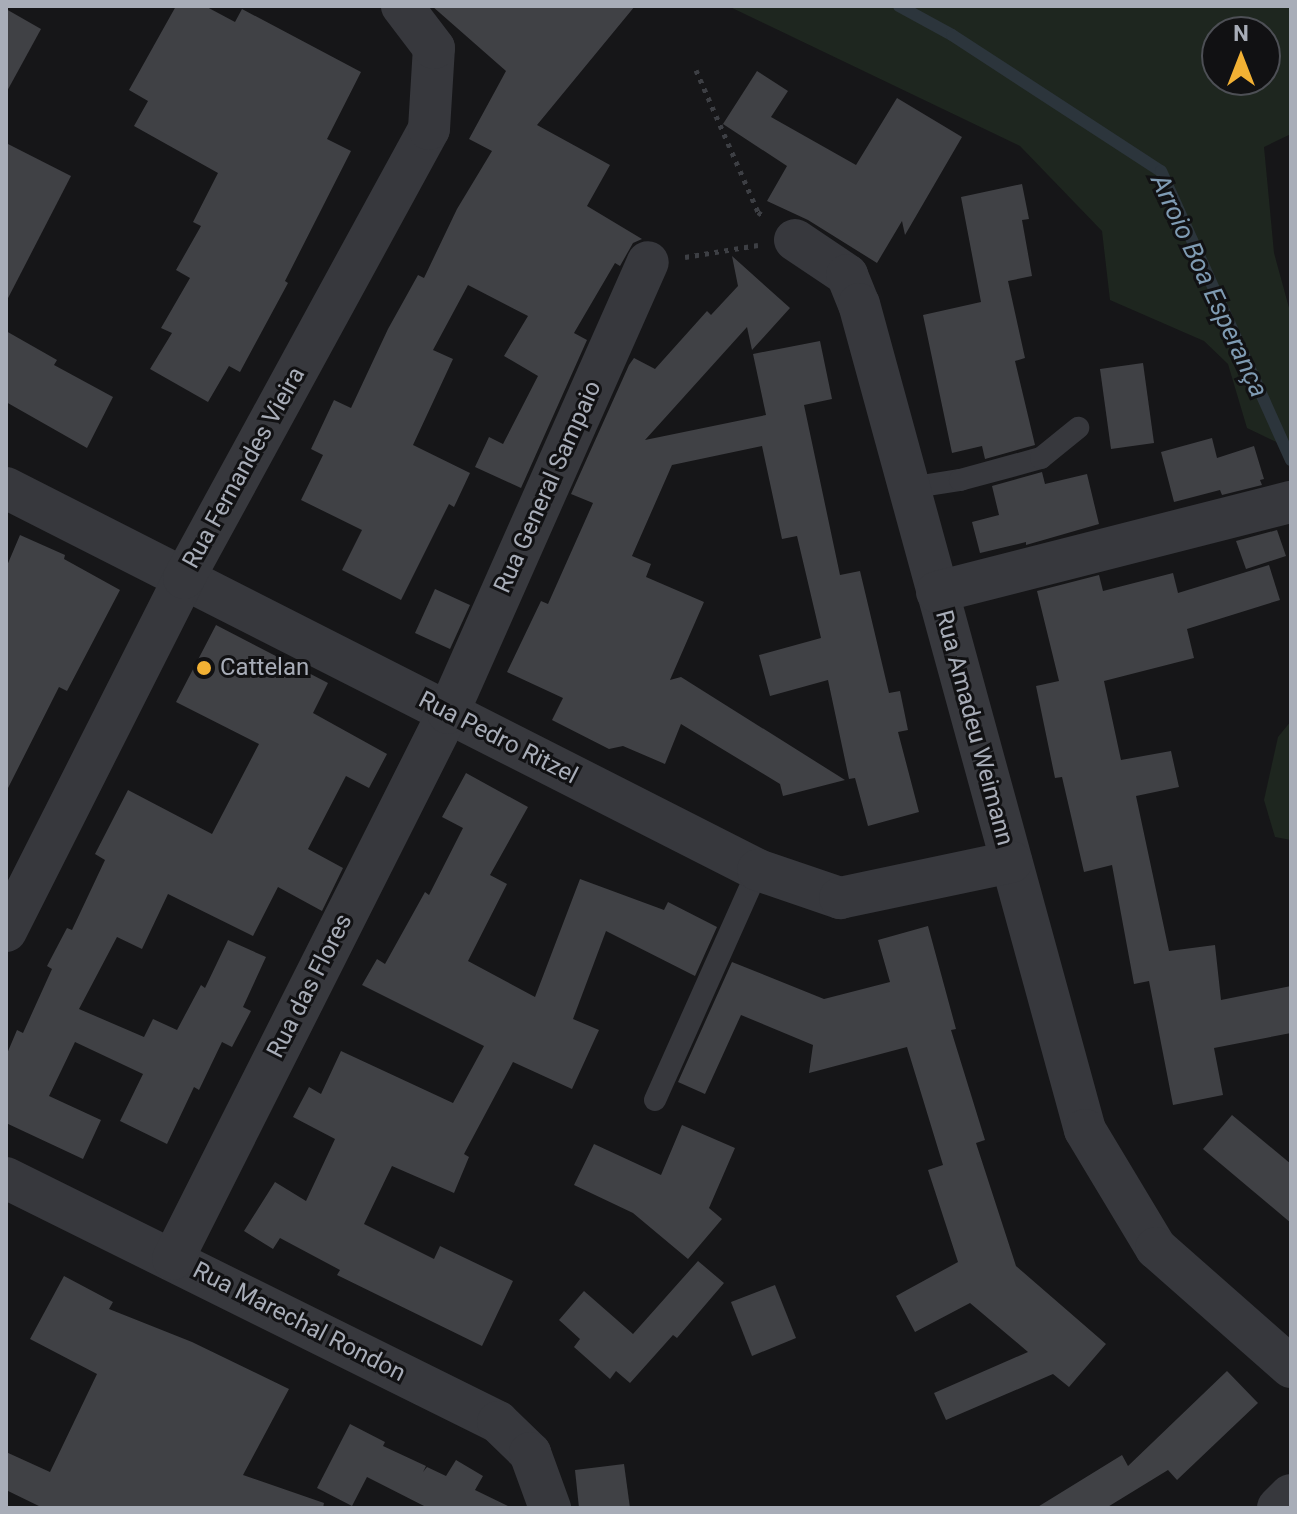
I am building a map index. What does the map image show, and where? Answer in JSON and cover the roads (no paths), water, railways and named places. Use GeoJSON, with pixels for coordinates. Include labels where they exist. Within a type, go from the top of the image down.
{"type":"FeatureCollection","features":[{"type":"Feature","properties":{"kind":"street","name":"Rua Fernandes Vieira"},"geometry":{"type":"LineString","coordinates":[[6,931],[184,578],[429,129],[434,48],[402,6]]}},
{"type":"Feature","properties":{"kind":"street","name":"Rua Amadeu Weimann"},"geometry":{"type":"LineString","coordinates":[[795,240],[847,275],[859,304],[1085,1130],[1156,1248],[1291,1367]]}},
{"type":"Feature","properties":{"kind":"street","name":"Rua General Sampaio"},"geometry":{"type":"LineString","coordinates":[[448,713],[648,262]]}},
{"type":"Feature","properties":{"kind":"street","name":"Rua Pedro Ritzel"},"geometry":{"type":"LineString","coordinates":[[6,488],[758,870],[840,898],[1011,862]]}},
{"type":"Feature","properties":{"kind":"street"},"geometry":{"type":"LineString","coordinates":[[937,592],[1291,502]]}},
{"type":"Feature","properties":{"kind":"street","name":"Rua das Flores"},"geometry":{"type":"LineString","coordinates":[[173,1259],[448,713]]}},
{"type":"Feature","properties":{"kind":"street","name":"Rua Marechal Rondon"},"geometry":{"type":"LineString","coordinates":[[6,1178],[498,1422],[530,1453],[550,1508]]}},
{"type":"Feature","properties":{"kind":"street"},"geometry":{"type":"LineString","coordinates":[[1279,1508],[1291,1496]]}},
{"type":"Feature","properties":{"kind":"lane"},"geometry":{"type":"LineString","coordinates":[[909,488],[960,480],[1041,458],[1078,428]]}},
{"type":"Feature","properties":{"kind":"lane"},"geometry":{"type":"LineString","coordinates":[[655,1100],[758,870]]}},
{"type":"Feature","properties":{"kind":"waterway","name":"Arroio Boa Esperança"},"geometry":{"type":"LineString","coordinates":[[899,6],[952,35],[1161,171],[1291,460]]}},
{"type":"Feature","properties":{"kind":"place","name":"Cattelan"},"geometry":{"type":"Point","coordinates":[204,668]}}]}
